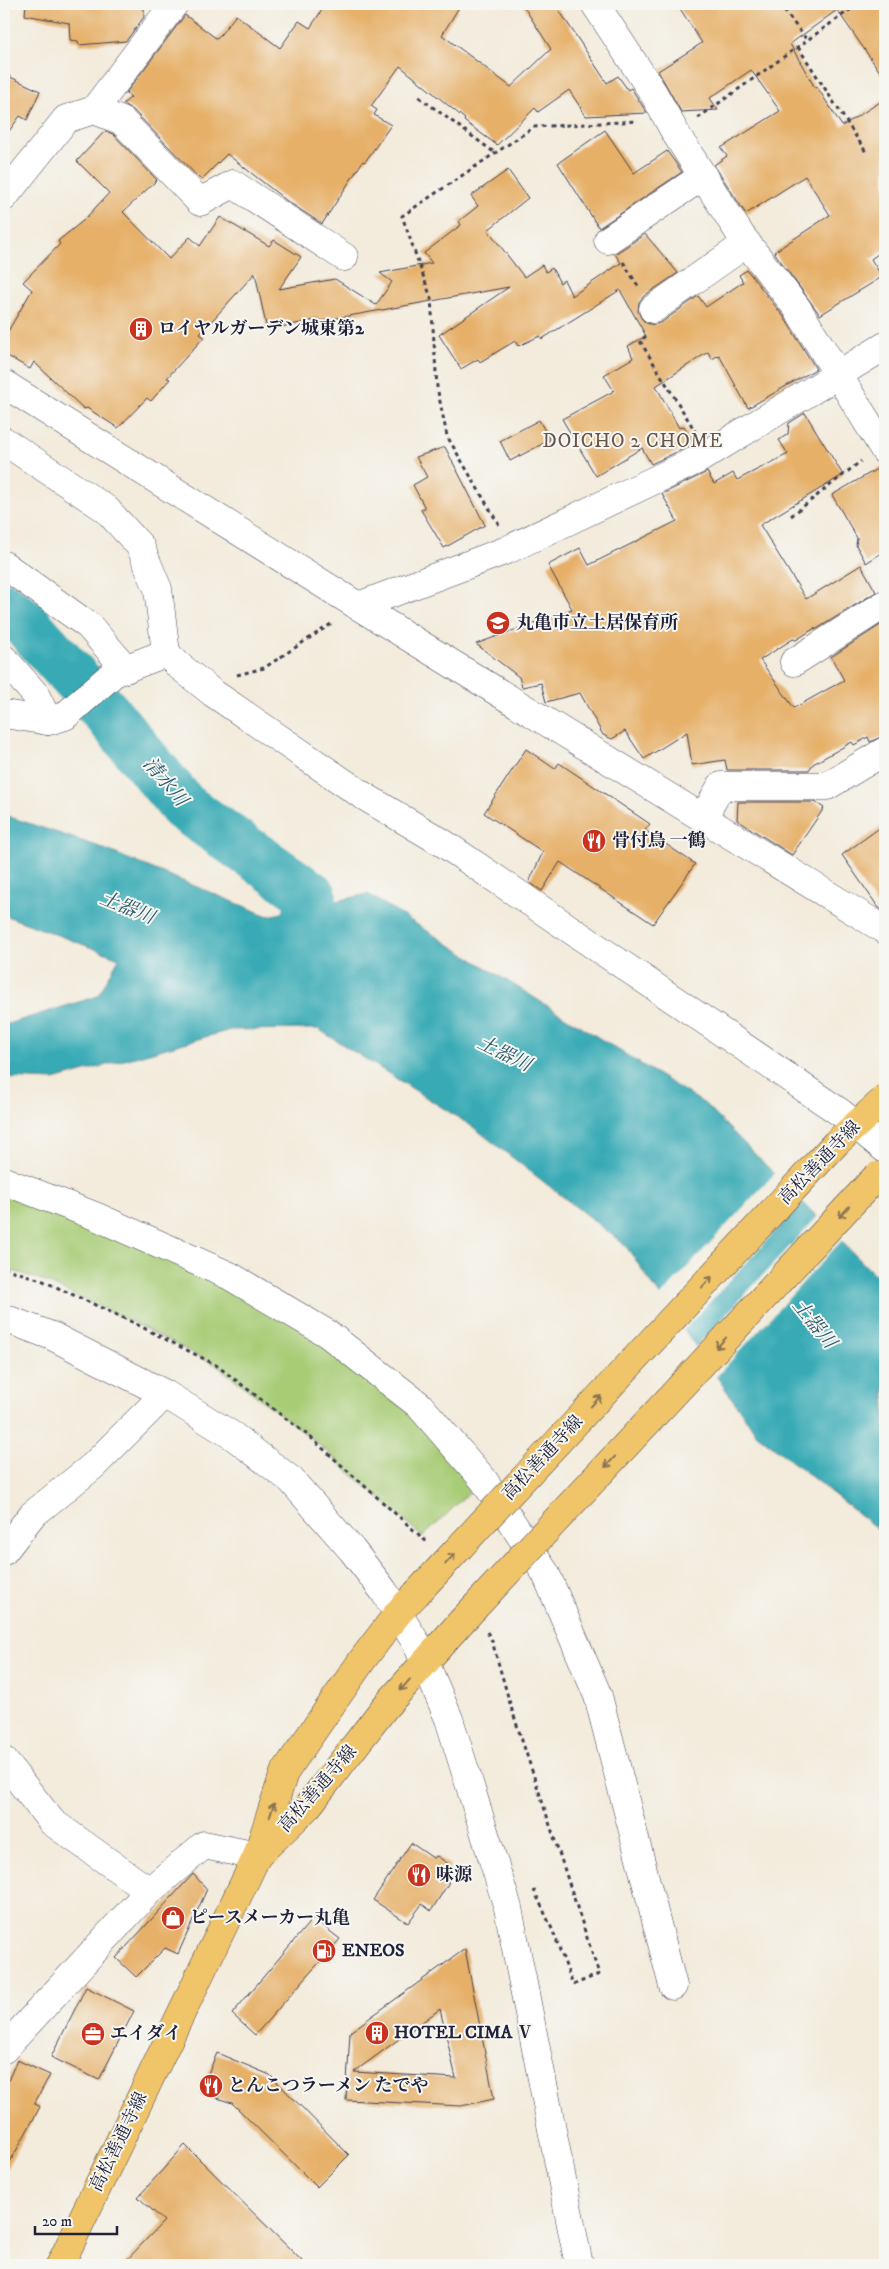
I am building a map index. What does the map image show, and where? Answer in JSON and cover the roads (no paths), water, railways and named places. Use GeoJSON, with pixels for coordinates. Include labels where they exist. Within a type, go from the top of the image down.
{"type":"FeatureCollection","features":[{"type":"Feature","properties":{"kind":"main road","name":"高松善通寺線"},"geometry":{"type":"LineString","coordinates":[[60,2265],[257,1856],[284,1773],[363,1658],[407,1604],[836,1143],[885,1100]]}},
{"type":"Feature","properties":{"kind":"main road","name":"高松善通寺線"},"geometry":{"type":"LineString","coordinates":[[257,1856],[308,1806],[385,1707],[425,1660],[881,1173]]}},
{"type":"Feature","properties":{"kind":"street"},"geometry":{"type":"LineString","coordinates":[[9,180],[66,119],[94,110],[174,4]]}},
{"type":"Feature","properties":{"kind":"street"},"geometry":{"type":"LineString","coordinates":[[595,4],[654,94],[672,126],[747,244],[796,308],[884,449]]}},
{"type":"Feature","properties":{"kind":"street"},"geometry":{"type":"LineString","coordinates":[[94,110],[122,121],[200,202],[233,184],[344,257]]}},
{"type":"Feature","properties":{"kind":"street"},"geometry":{"type":"LineString","coordinates":[[608,240],[703,176]]}},
{"type":"Feature","properties":{"kind":"street"},"geometry":{"type":"LineString","coordinates":[[654,309],[747,244]]}},
{"type":"Feature","properties":{"kind":"street"},"geometry":{"type":"LineString","coordinates":[[358,606],[513,547],[708,453],[885,346]]}},
{"type":"Feature","properties":{"kind":"street"},"geometry":{"type":"LineString","coordinates":[[4,384],[358,606],[703,818],[880,920]]}},
{"type":"Feature","properties":{"kind":"street"},"geometry":{"type":"LineString","coordinates":[[4,441],[106,509],[140,546],[158,590],[166,653],[213,694],[353,789],[443,843],[857,1124],[885,1149]]}},
{"type":"Feature","properties":{"kind":"street"},"geometry":{"type":"LineString","coordinates":[[4,565],[89,626],[120,671]]}},
{"type":"Feature","properties":{"kind":"street"},"geometry":{"type":"LineString","coordinates":[[794,662],[885,604]]}},
{"type":"Feature","properties":{"kind":"street"},"geometry":{"type":"LineString","coordinates":[[4,714],[56,719],[120,671],[166,653]]}},
{"type":"Feature","properties":{"kind":"street"},"geometry":{"type":"LineString","coordinates":[[4,659],[56,719]]}},
{"type":"Feature","properties":{"kind":"street"},"geometry":{"type":"LineString","coordinates":[[703,818],[721,786],[827,786],[885,751]]}},
{"type":"Feature","properties":{"kind":"street"},"geometry":{"type":"LineString","coordinates":[[4,1181],[95,1216],[230,1276],[328,1334],[419,1405],[483,1479],[546,1574],[598,1696],[673,1986]]}},
{"type":"Feature","properties":{"kind":"street"},"geometry":{"type":"LineString","coordinates":[[4,1318],[52,1336],[165,1394],[233,1436],[291,1480],[352,1550],[407,1604],[425,1660],[449,1719],[508,1908],[579,2265]]}},
{"type":"Feature","properties":{"kind":"street"},"geometry":{"type":"LineString","coordinates":[[4,1552],[32,1515],[93,1466],[165,1394]]}},
{"type":"Feature","properties":{"kind":"street"},"geometry":{"type":"LineString","coordinates":[[4,1761],[52,1822],[149,1891]]}},
{"type":"Feature","properties":{"kind":"street"},"geometry":{"type":"LineString","coordinates":[[4,2050],[149,1891],[204,1845],[257,1856]]}},
{"type":"Feature","properties":{"kind":"water","name":"土器川"},"geometry":{"type":"Polygon","coordinates":[[[4,815],[97,846],[268,916],[368,894],[705,1104],[885,1285],[885,1535],[756,1433],[625,1245],[473,1127],[318,1029],[230,1030],[54,1080],[4,1078],[4,1025],[98,996],[119,958],[4,915],[4,815]]]}},
{"type":"Feature","properties":{"kind":"waterway","name":"清水川"},"geometry":{"type":"LineString","coordinates":[[4,607],[26,624],[110,717],[184,807],[312,896],[294,973]]}},
{"type":"Feature","properties":{"kind":"place","name":"ロイヤルガーデン城東第2"},"geometry":{"type":"Point","coordinates":[141,329]}},
{"type":"Feature","properties":{"kind":"place","name":"丸亀市立土居保育所"},"geometry":{"type":"Point","coordinates":[498,623]}},
{"type":"Feature","properties":{"kind":"place","name":"骨付鳥 一鶴"},"geometry":{"type":"Point","coordinates":[594,841]}},
{"type":"Feature","properties":{"kind":"place","name":"味源"},"geometry":{"type":"Point","coordinates":[419,1875]}},
{"type":"Feature","properties":{"kind":"place","name":"ピースメーカー丸亀"},"geometry":{"type":"Point","coordinates":[173,1918]}},
{"type":"Feature","properties":{"kind":"place","name":"ENEOS"},"geometry":{"type":"Point","coordinates":[324,1951]}},
{"type":"Feature","properties":{"kind":"place","name":"HOTEL CIMA Ⅴ"},"geometry":{"type":"Point","coordinates":[377,2033]}},
{"type":"Feature","properties":{"kind":"place","name":"エイダイ"},"geometry":{"type":"Point","coordinates":[93,2034]}},
{"type":"Feature","properties":{"kind":"place","name":"とんこつラーメン たでや"},"geometry":{"type":"Point","coordinates":[211,2086]}},
{"type":"Feature","properties":{"kind":"district","name":"DOICHO 2 CHOME"},"geometry":{"type":"Point","coordinates":[633,441]}}]}
